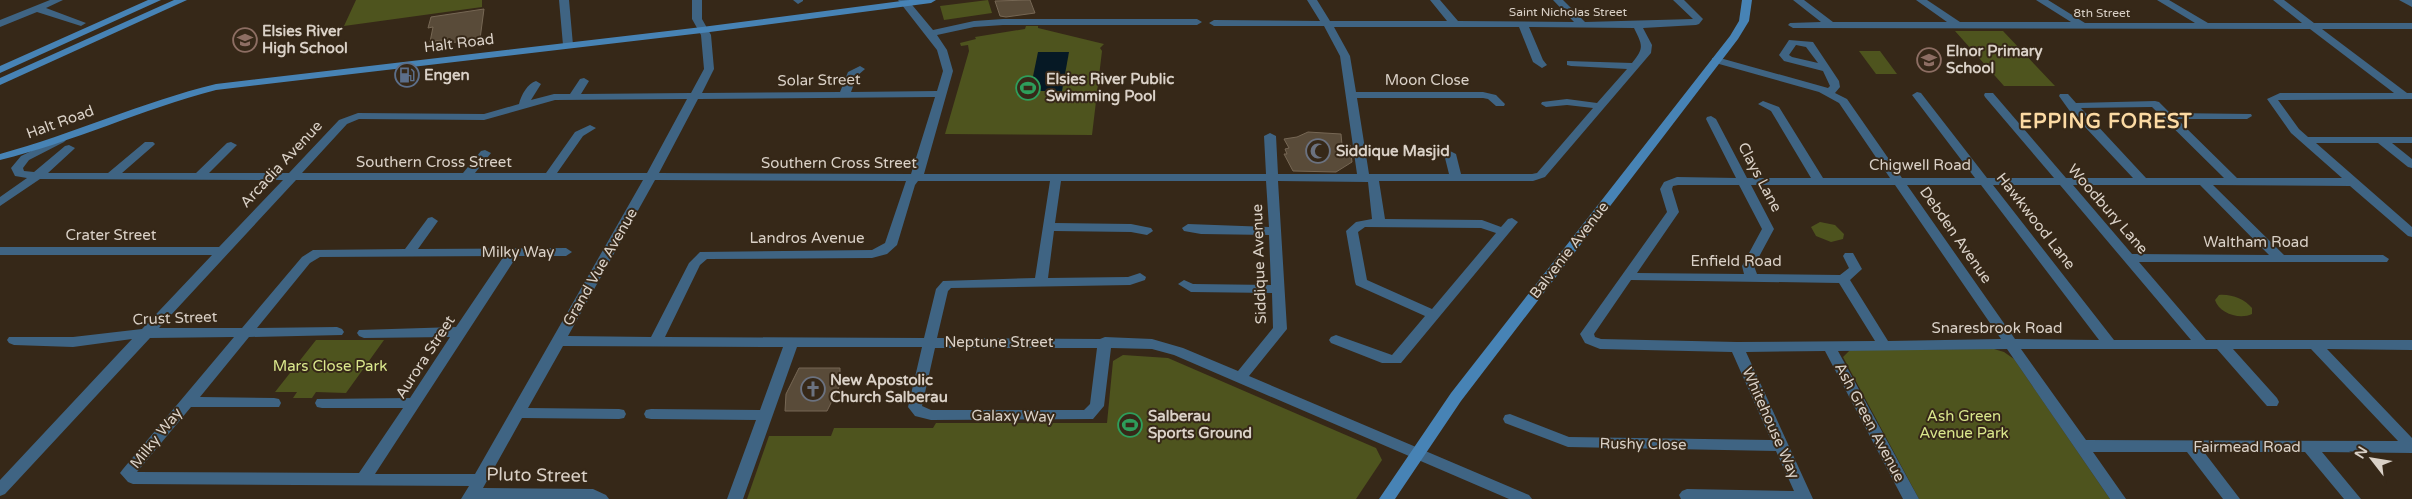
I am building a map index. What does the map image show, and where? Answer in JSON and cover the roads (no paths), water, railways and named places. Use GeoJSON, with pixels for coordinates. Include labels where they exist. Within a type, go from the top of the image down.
{"type":"FeatureCollection","features":[{"type":"Feature","properties":{"kind":"street"},"geometry":{"type":"LineString","coordinates":[[0,24],[58,0]]}},
{"type":"Feature","properties":{"kind":"street"},"geometry":{"type":"LineString","coordinates":[[0,70],[156,0]]}},
{"type":"Feature","properties":{"kind":"street"},"geometry":{"type":"LineString","coordinates":[[0,82],[182,0]]}},
{"type":"Feature","properties":{"kind":"street"},"geometry":{"type":"LineString","coordinates":[[564,0],[568,42]]}},
{"type":"Feature","properties":{"kind":"street","name":"Grand Vue Avenue"},"geometry":{"type":"LineString","coordinates":[[474,491],[651,178],[696,97],[710,67],[707,41],[701,27],[697,0]]}},
{"type":"Feature","properties":{"kind":"street","name":"Halt Road"},"geometry":{"type":"LineString","coordinates":[[701,27],[893,0]]}},
{"type":"Feature","properties":{"kind":"street","name":"Halt Road"},"geometry":{"type":"LineString","coordinates":[[0,149],[49,136],[153,97],[212,81],[931,0]]}},
{"type":"Feature","properties":{"kind":"street"},"geometry":{"type":"LineString","coordinates":[[1312,0],[1345,56],[1351,94],[1379,223]]}},
{"type":"Feature","properties":{"kind":"street"},"geometry":{"type":"LineString","coordinates":[[1435,0],[1454,24]]}},
{"type":"Feature","properties":{"kind":"street"},"geometry":{"type":"LineString","coordinates":[[1558,0],[1582,24]]}},
{"type":"Feature","properties":{"kind":"street","name":"Saint Nicholas Street"},"geometry":{"type":"LineString","coordinates":[[1327,24],[1636,25],[1689,24],[1698,19],[1678,0]]}},
{"type":"Feature","properties":{"kind":"street","name":"Balvenie Avenue"},"geometry":{"type":"LineString","coordinates":[[1387,499],[1456,397],[1742,25],[1747,0]]}},
{"type":"Feature","properties":{"kind":"street"},"geometry":{"type":"LineString","coordinates":[[1798,0],[1831,25]]}},
{"type":"Feature","properties":{"kind":"street"},"geometry":{"type":"LineString","coordinates":[[1921,0],[1958,25]]}},
{"type":"Feature","properties":{"kind":"street"},"geometry":{"type":"LineString","coordinates":[[2041,0],[2082,25]]}},
{"type":"Feature","properties":{"kind":"street"},"geometry":{"type":"LineString","coordinates":[[2162,0],[2206,25]]}},
{"type":"Feature","properties":{"kind":"street"},"geometry":{"type":"LineString","coordinates":[[2278,0],[2409,98]]}},
{"type":"Feature","properties":{"kind":"street"},"geometry":{"type":"LineString","coordinates":[[2404,0],[2412,4]]}},
{"type":"Feature","properties":{"kind":"street","name":"Landros Avenue"},"geometry":{"type":"LineString","coordinates":[[656,341],[695,263],[700,257],[714,254],[872,254],[883,251],[891,245],[909,184],[919,172],[947,78],[947,65],[943,51],[904,2]]}},
{"type":"Feature","properties":{"kind":"street"},"geometry":{"type":"LineString","coordinates":[[38,8],[81,23]]}},
{"type":"Feature","properties":{"kind":"street"},"geometry":{"type":"LineString","coordinates":[[930,34],[974,24],[1003,22],[1197,22],[1204,26],[1214,23],[1327,24]]}},
{"type":"Feature","properties":{"kind":"street"},"geometry":{"type":"LineString","coordinates":[[1522,24],[1538,62],[1542,65]]}},
{"type":"Feature","properties":{"kind":"street","name":"Southern Cross Street"},"geometry":{"type":"LineString","coordinates":[[74,134],[29,156],[19,164],[19,174],[37,176],[198,177],[1523,179],[1541,175],[1636,66],[1647,49],[1645,39],[1636,25]]}},
{"type":"Feature","properties":{"kind":"street","name":"8th Street"},"geometry":{"type":"LineString","coordinates":[[1792,25],[2412,26]]}},
{"type":"Feature","properties":{"kind":"street","name":"Halt Road"},"geometry":{"type":"LineString","coordinates":[[0,157],[74,134],[154,103],[216,87],[568,42]]}},
{"type":"Feature","properties":{"kind":"street","name":"Debden Avenue"},"geometry":{"type":"LineString","coordinates":[[1716,60],[1830,92],[1842,101],[2118,499]]}},
{"type":"Feature","properties":{"kind":"street"},"geometry":{"type":"LineString","coordinates":[[1571,63],[1636,66]]}},
{"type":"Feature","properties":{"kind":"street"},"geometry":{"type":"LineString","coordinates":[[1825,68],[1835,87],[1830,92]]}},
{"type":"Feature","properties":{"kind":"street"},"geometry":{"type":"LineString","coordinates":[[844,95],[852,75],[860,69]]}},
{"type":"Feature","properties":{"kind":"street"},"geometry":{"type":"LineString","coordinates":[[573,97],[584,81]]}},
{"type":"Feature","properties":{"kind":"street"},"geometry":{"type":"LineString","coordinates":[[524,106],[526,97],[536,84]]}},
{"type":"Feature","properties":{"kind":"street","name":"Solar Street"},"geometry":{"type":"LineString","coordinates":[[696,97],[942,94]]}},
{"type":"Feature","properties":{"kind":"street","name":"Moon Close"},"geometry":{"type":"LineString","coordinates":[[1351,94],[1483,95],[1492,97],[1500,104]]}},
{"type":"Feature","properties":{"kind":"street","name":"Hawkwood Lane"},"geometry":{"type":"LineString","coordinates":[[1917,95],[2110,344]]}},
{"type":"Feature","properties":{"kind":"street","name":"Woodbury Lane"},"geometry":{"type":"LineString","coordinates":[[1989,95],[2202,344]]}},
{"type":"Feature","properties":{"kind":"street"},"geometry":{"type":"LineString","coordinates":[[2064,96],[2142,182]]}},
{"type":"Feature","properties":{"kind":"street","name":"Arcadia Avenue"},"geometry":{"type":"LineString","coordinates":[[0,490],[342,122],[348,118],[358,116],[484,116],[551,98],[696,97]]}},
{"type":"Feature","properties":{"kind":"street"},"geometry":{"type":"LineString","coordinates":[[2409,98],[2274,97],[2273,102],[2304,140],[2412,233]]}},
{"type":"Feature","properties":{"kind":"street"},"geometry":{"type":"LineString","coordinates":[[1546,104],[1556,102],[1586,103],[1601,107]]}},
{"type":"Feature","properties":{"kind":"street"},"geometry":{"type":"LineString","coordinates":[[1763,104],[1775,109],[1819,181]]}},
{"type":"Feature","properties":{"kind":"street"},"geometry":{"type":"LineString","coordinates":[[2073,108],[2079,105],[2155,104],[2234,182]]}},
{"type":"Feature","properties":{"kind":"street"},"geometry":{"type":"LineString","coordinates":[[2166,116],[2247,116]]}},
{"type":"Feature","properties":{"kind":"street","name":"Clays Lane"},"geometry":{"type":"LineString","coordinates":[[1711,119],[1768,229],[1748,266],[1752,277]]}},
{"type":"Feature","properties":{"kind":"street"},"geometry":{"type":"LineString","coordinates":[[549,177],[579,134],[590,128]]}},
{"type":"Feature","properties":{"kind":"street","name":"Siddique Avenue"},"geometry":{"type":"LineString","coordinates":[[1240,378],[1280,329],[1270,136]]}},
{"type":"Feature","properties":{"kind":"street"},"geometry":{"type":"LineString","coordinates":[[2304,140],[2412,140]]}},
{"type":"Feature","properties":{"kind":"street"},"geometry":{"type":"LineString","coordinates":[[2381,140],[2412,165]]}},
{"type":"Feature","properties":{"kind":"street"},"geometry":{"type":"LineString","coordinates":[[111,176],[148,144]]}},
{"type":"Feature","properties":{"kind":"street"},"geometry":{"type":"LineString","coordinates":[[198,177],[231,145]]}},
{"type":"Feature","properties":{"kind":"street"},"geometry":{"type":"LineString","coordinates":[[0,202],[37,176],[69,148]]}},
{"type":"Feature","properties":{"kind":"street"},"geometry":{"type":"LineString","coordinates":[[466,177],[485,153]]}},
{"type":"Feature","properties":{"kind":"street"},"geometry":{"type":"LineString","coordinates":[[1450,154],[1456,179]]}},
{"type":"Feature","properties":{"kind":"street"},"geometry":{"type":"LineString","coordinates":[[1041,281],[1056,178]]}},
{"type":"Feature","properties":{"kind":"street","name":"Chigwell Road"},"geometry":{"type":"LineString","coordinates":[[1587,334],[1673,212],[1673,207],[1666,191],[1668,184],[1677,181],[2352,182]]}},
{"type":"Feature","properties":{"kind":"street"},"geometry":{"type":"LineString","coordinates":[[2203,182],[2280,258]]}},
{"type":"Feature","properties":{"kind":"street"},"geometry":{"type":"LineString","coordinates":[[410,251],[432,221]]}},
{"type":"Feature","properties":{"kind":"street"},"geometry":{"type":"LineString","coordinates":[[1336,340],[1387,360],[1396,360],[1434,315],[1508,227],[1482,224],[1379,223],[1364,223],[1356,226],[1352,231],[1360,282],[1434,315]]}},
{"type":"Feature","properties":{"kind":"street"},"geometry":{"type":"LineString","coordinates":[[1049,227],[1131,228],[1147,231]]}},
{"type":"Feature","properties":{"kind":"street"},"geometry":{"type":"LineString","coordinates":[[1188,228],[1201,230],[1276,231]]}},
{"type":"Feature","properties":{"kind":"street","name":"Crater Street"},"geometry":{"type":"LineString","coordinates":[[0,251],[222,251]]}},
{"type":"Feature","properties":{"kind":"street","name":"Milky Way"},"geometry":{"type":"LineString","coordinates":[[474,491],[363,480],[130,477],[129,471],[306,260],[317,253],[410,251],[566,252]]}},
{"type":"Feature","properties":{"kind":"street","name":"Aurora Street"},"geometry":{"type":"LineString","coordinates":[[363,480],[513,252]]}},
{"type":"Feature","properties":{"kind":"street"},"geometry":{"type":"LineString","coordinates":[[1849,256],[1856,269],[1843,279],[1884,345]]}},
{"type":"Feature","properties":{"kind":"street","name":"Waltham Road"},"geometry":{"type":"LineString","coordinates":[[2128,258],[2382,259]]}},
{"type":"Feature","properties":{"kind":"street","name":"Enfield Road"},"geometry":{"type":"LineString","coordinates":[[1628,275],[1634,277],[1843,279]]}},
{"type":"Feature","properties":{"kind":"street","name":"Galaxy Way"},"geometry":{"type":"LineString","coordinates":[[1105,342],[1097,406],[1092,414],[1082,416],[931,415],[920,412],[915,404],[942,289],[948,284],[1130,281],[1140,277]]}},
{"type":"Feature","properties":{"kind":"street"},"geometry":{"type":"LineString","coordinates":[[1184,284],[1191,288],[1279,289]]}},
{"type":"Feature","properties":{"kind":"street","name":"Crust Street"},"geometry":{"type":"LineString","coordinates":[[14,340],[73,342],[146,333],[337,332]]}},
{"type":"Feature","properties":{"kind":"street"},"geometry":{"type":"LineString","coordinates":[[364,333],[460,332]]}},
{"type":"Feature","properties":{"kind":"street","name":"Snaresbrook Road"},"geometry":{"type":"LineString","coordinates":[[1587,334],[1590,340],[1600,344],[1737,347],[2011,344],[2412,345]]}},
{"type":"Feature","properties":{"kind":"street","name":"Neptune Street"},"geometry":{"type":"LineString","coordinates":[[558,341],[1105,342],[1161,346],[1524,499]]}},
{"type":"Feature","properties":{"kind":"street"},"geometry":{"type":"LineString","coordinates":[[735,499],[792,342]]}},
{"type":"Feature","properties":{"kind":"street"},"geometry":{"type":"LineString","coordinates":[[2220,344],[2272,402]]}},
{"type":"Feature","properties":{"kind":"street"},"geometry":{"type":"LineString","coordinates":[[2315,345],[2412,447]]}},
{"type":"Feature","properties":{"kind":"street","name":"Ash Green Avenue"},"geometry":{"type":"LineString","coordinates":[[1829,346],[1911,499]]}},
{"type":"Feature","properties":{"kind":"street","name":"Whitehouse Way"},"geometry":{"type":"LineString","coordinates":[[1737,347],[1804,498]]}},
{"type":"Feature","properties":{"kind":"street"},"geometry":{"type":"LineString","coordinates":[[186,402],[274,403]]}},
{"type":"Feature","properties":{"kind":"street"},"geometry":{"type":"LineString","coordinates":[[322,403],[414,403]]}},
{"type":"Feature","properties":{"kind":"street"},"geometry":{"type":"LineString","coordinates":[[518,414],[619,414]]}},
{"type":"Feature","properties":{"kind":"street"},"geometry":{"type":"LineString","coordinates":[[651,414],[766,415]]}},
{"type":"Feature","properties":{"kind":"street","name":"Rushy Close"},"geometry":{"type":"LineString","coordinates":[[1510,419],[1568,442],[1781,446]]}},
{"type":"Feature","properties":{"kind":"street","name":"Fairmead Road"},"geometry":{"type":"LineString","coordinates":[[2082,446],[2412,447]]}},
{"type":"Feature","properties":{"kind":"street"},"geometry":{"type":"LineString","coordinates":[[2192,447],[2232,499]]}},
{"type":"Feature","properties":{"kind":"street"},"geometry":{"type":"LineString","coordinates":[[2309,447],[2353,499]]}},
{"type":"Feature","properties":{"kind":"street","name":"Pluto Street"},"geometry":{"type":"LineString","coordinates":[[474,491],[593,495],[601,499]]}},
{"type":"Feature","properties":{"kind":"street"},"geometry":{"type":"LineString","coordinates":[[1688,495],[1804,498]]}},
{"type":"Feature","properties":{"kind":"water"},"geometry":{"type":"Polygon","coordinates":[[[1038,52],[1069,52],[1062,91],[1030,91],[1038,52]]]}},
{"type":"Feature","properties":{"kind":"place","name":"Elsies River High School"},"geometry":{"type":"Point","coordinates":[245,40]}},
{"type":"Feature","properties":{"kind":"place","name":"Elnor Primary School"},"geometry":{"type":"Point","coordinates":[1929,60]}},
{"type":"Feature","properties":{"kind":"place","name":"Engen"},"geometry":{"type":"Point","coordinates":[407,75]}},
{"type":"Feature","properties":{"kind":"place","name":"Elsies River Public Swimming Pool"},"geometry":{"type":"Point","coordinates":[1028,88]}},
{"type":"Feature","properties":{"kind":"place","name":"Siddique Masjid"},"geometry":{"type":"Point","coordinates":[1318,151]}},
{"type":"Feature","properties":{"kind":"place","name":"New Apostolic Church Salberau"},"geometry":{"type":"Point","coordinates":[813,389]}},
{"type":"Feature","properties":{"kind":"place","name":"Salberau Sports Ground"},"geometry":{"type":"Point","coordinates":[1130,425]}},
{"type":"Feature","properties":{"kind":"district","name":"EPPING FOREST"},"geometry":{"type":"Point","coordinates":[2106,122]}},
{"type":"Feature","properties":{"kind":"park label","name":"Mars Close Park"},"geometry":{"type":"Point","coordinates":[330,366]}},
{"type":"Feature","properties":{"kind":"park label","name":"Ash Green Avenue Park"},"geometry":{"type":"Point","coordinates":[1964,424]}}]}
